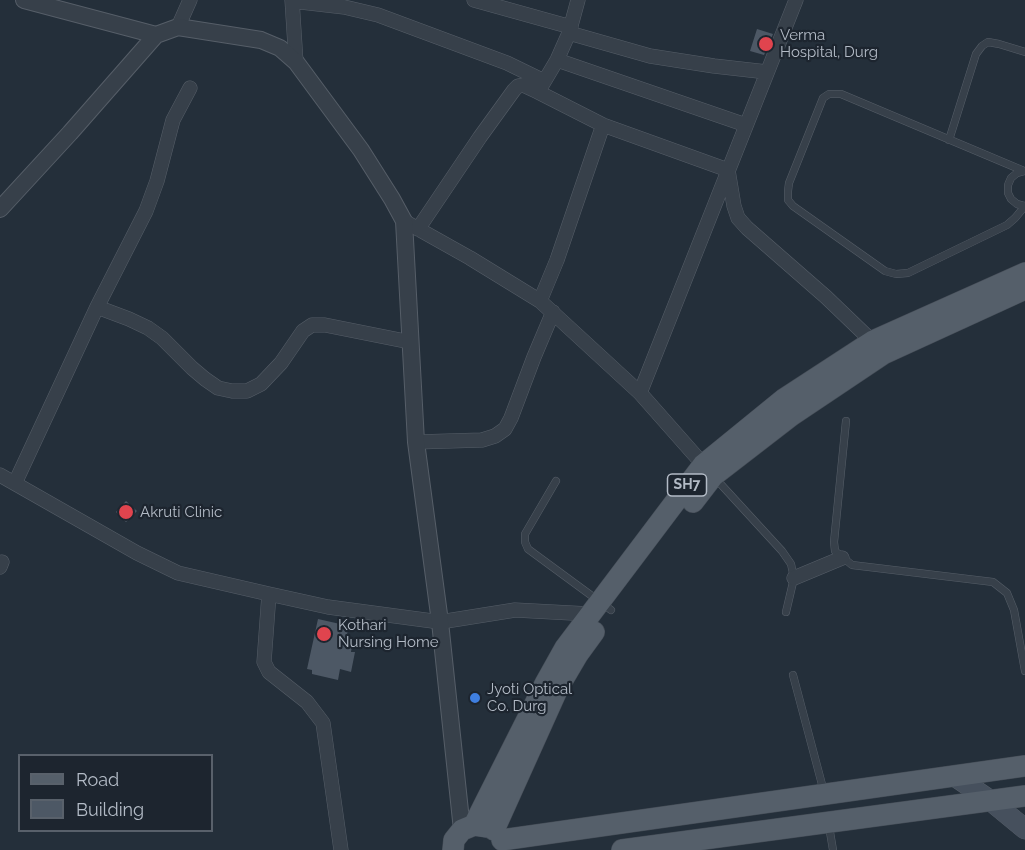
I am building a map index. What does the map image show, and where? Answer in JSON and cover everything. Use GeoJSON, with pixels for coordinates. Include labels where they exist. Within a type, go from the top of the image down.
{"type":"FeatureCollection","features":[{"type":"Feature","properties":{"kind":"main road","name":"SH7"},"geometry":{"type":"LineString","coordinates":[[453,850],[454,840],[487,835],[546,682],[565,648],[600,608],[708,471],[784,399],[878,347],[1025,273]]}},
{"type":"Feature","properties":{"kind":"main road","name":"SH7"},"geometry":{"type":"LineString","coordinates":[[878,347],[1025,289]]}},
{"type":"Feature","properties":{"kind":"main road"},"geometry":{"type":"LineString","coordinates":[[487,835],[825,795],[1025,766]]}},
{"type":"Feature","properties":{"kind":"main road"},"geometry":{"type":"LineString","coordinates":[[956,777],[991,801],[1025,829]]}},
{"type":"Feature","properties":{"kind":"main road"},"geometry":{"type":"LineString","coordinates":[[622,850],[689,846],[829,823],[1025,796]]}},
{"type":"Feature","properties":{"kind":"street"},"geometry":{"type":"LineString","coordinates":[[24,0],[156,35]]}},
{"type":"Feature","properties":{"kind":"street"},"geometry":{"type":"LineString","coordinates":[[178,27],[190,0]]}},
{"type":"Feature","properties":{"kind":"street"},"geometry":{"type":"LineString","coordinates":[[296,62],[292,0],[344,7],[378,15],[507,63],[603,125],[728,170]]}},
{"type":"Feature","properties":{"kind":"street"},"geometry":{"type":"LineString","coordinates":[[474,0],[650,56],[767,72]]}},
{"type":"Feature","properties":{"kind":"street"},"geometry":{"type":"LineString","coordinates":[[541,87],[557,60],[570,30],[578,0]]}},
{"type":"Feature","properties":{"kind":"street"},"geometry":{"type":"LineString","coordinates":[[640,393],[796,0]]}},
{"type":"Feature","properties":{"kind":"street"},"geometry":{"type":"LineString","coordinates":[[0,209],[70,134],[156,35],[178,27],[261,40],[280,48],[296,62],[361,150],[411,225],[540,301],[640,393],[708,471]]}},
{"type":"Feature","properties":{"kind":"street"},"geometry":{"type":"LineString","coordinates":[[557,60],[746,125]]}},
{"type":"Feature","properties":{"kind":"street"},"geometry":{"type":"LineString","coordinates":[[487,835],[440,622],[416,442],[410,342],[411,225],[514,90],[523,85],[541,87]]}},
{"type":"Feature","properties":{"kind":"street"},"geometry":{"type":"LineString","coordinates":[[15,483],[97,307],[146,211],[157,181],[173,120],[190,88]]}},
{"type":"Feature","properties":{"kind":"street"},"geometry":{"type":"LineString","coordinates":[[540,301],[557,260],[603,125]]}},
{"type":"Feature","properties":{"kind":"street"},"geometry":{"type":"LineString","coordinates":[[728,170],[738,219],[878,347]]}},
{"type":"Feature","properties":{"kind":"street"},"geometry":{"type":"LineString","coordinates":[[97,307],[148,328],[162,338],[205,379],[219,388],[232,390],[247,391],[261,384],[281,363],[303,331],[312,325],[325,325],[410,342]]}},
{"type":"Feature","properties":{"kind":"street"},"geometry":{"type":"LineString","coordinates":[[416,442],[482,440],[495,436],[505,429],[553,312]]}},
{"type":"Feature","properties":{"kind":"street"},"geometry":{"type":"LineString","coordinates":[[0,475],[137,554],[178,573],[269,594],[328,607],[440,622],[514,610],[600,608]]}},
{"type":"Feature","properties":{"kind":"street"},"geometry":{"type":"LineString","coordinates":[[794,578],[842,558]]}},
{"type":"Feature","properties":{"kind":"street"},"geometry":{"type":"LineString","coordinates":[[269,594],[263,651],[264,662],[269,672],[307,702],[323,723],[341,850]]}},
{"type":"Feature","properties":{"kind":"lane"},"geometry":{"type":"LineString","coordinates":[[949,140],[976,54],[982,46],[988,42],[1025,52]]}},
{"type":"Feature","properties":{"kind":"lane"},"geometry":{"type":"LineString","coordinates":[[829,94],[841,94],[1025,171],[1017,173],[1008,185],[1011,199],[1025,206],[1015,218],[1007,225],[909,273],[896,274],[885,270],[793,206],[788,200],[789,183],[823,98],[829,94]]}},
{"type":"Feature","properties":{"kind":"lane"},"geometry":{"type":"LineString","coordinates":[[846,421],[835,551],[852,565],[993,582],[1007,593],[1014,610],[1025,671]]}},
{"type":"Feature","properties":{"kind":"lane"},"geometry":{"type":"LineString","coordinates":[[708,471],[782,551],[791,564],[794,578],[786,612]]}},
{"type":"Feature","properties":{"kind":"lane"},"geometry":{"type":"LineString","coordinates":[[556,481],[525,534],[525,542],[528,549],[600,608]]}},
{"type":"Feature","properties":{"kind":"lane"},"geometry":{"type":"LineString","coordinates":[[794,675],[825,795]]}},
{"type":"Feature","properties":{"kind":"lane"},"geometry":{"type":"LineString","coordinates":[[829,823],[833,850]]}},
{"type":"Feature","properties":{"kind":"building"},"geometry":{"type":"Polygon","coordinates":[[[757,29],[773,34],[764,55],[750,51],[757,29]]]}},
{"type":"Feature","properties":{"kind":"building"},"geometry":{"type":"Polygon","coordinates":[[[126,501],[137,511],[126,522],[116,512],[126,501]]]}},
{"type":"Feature","properties":{"kind":"building"},"geometry":{"type":"Polygon","coordinates":[[[318,619],[349,626],[345,643],[352,645],[351,652],[355,652],[351,672],[340,669],[338,680],[312,674],[312,670],[307,669],[318,619]]]}},
{"type":"Feature","properties":{"kind":"place","name":"Verma Hospital, Durg"},"geometry":{"type":"Point","coordinates":[766,44]}},
{"type":"Feature","properties":{"kind":"place","name":"Akruti Clinic"},"geometry":{"type":"Point","coordinates":[126,512]}},
{"type":"Feature","properties":{"kind":"place","name":"Kothari Nursing Home"},"geometry":{"type":"Point","coordinates":[324,634]}},
{"type":"Feature","properties":{"kind":"place","name":"Jyoti Optical Co. Durg"},"geometry":{"type":"Point","coordinates":[475,698]}}]}
